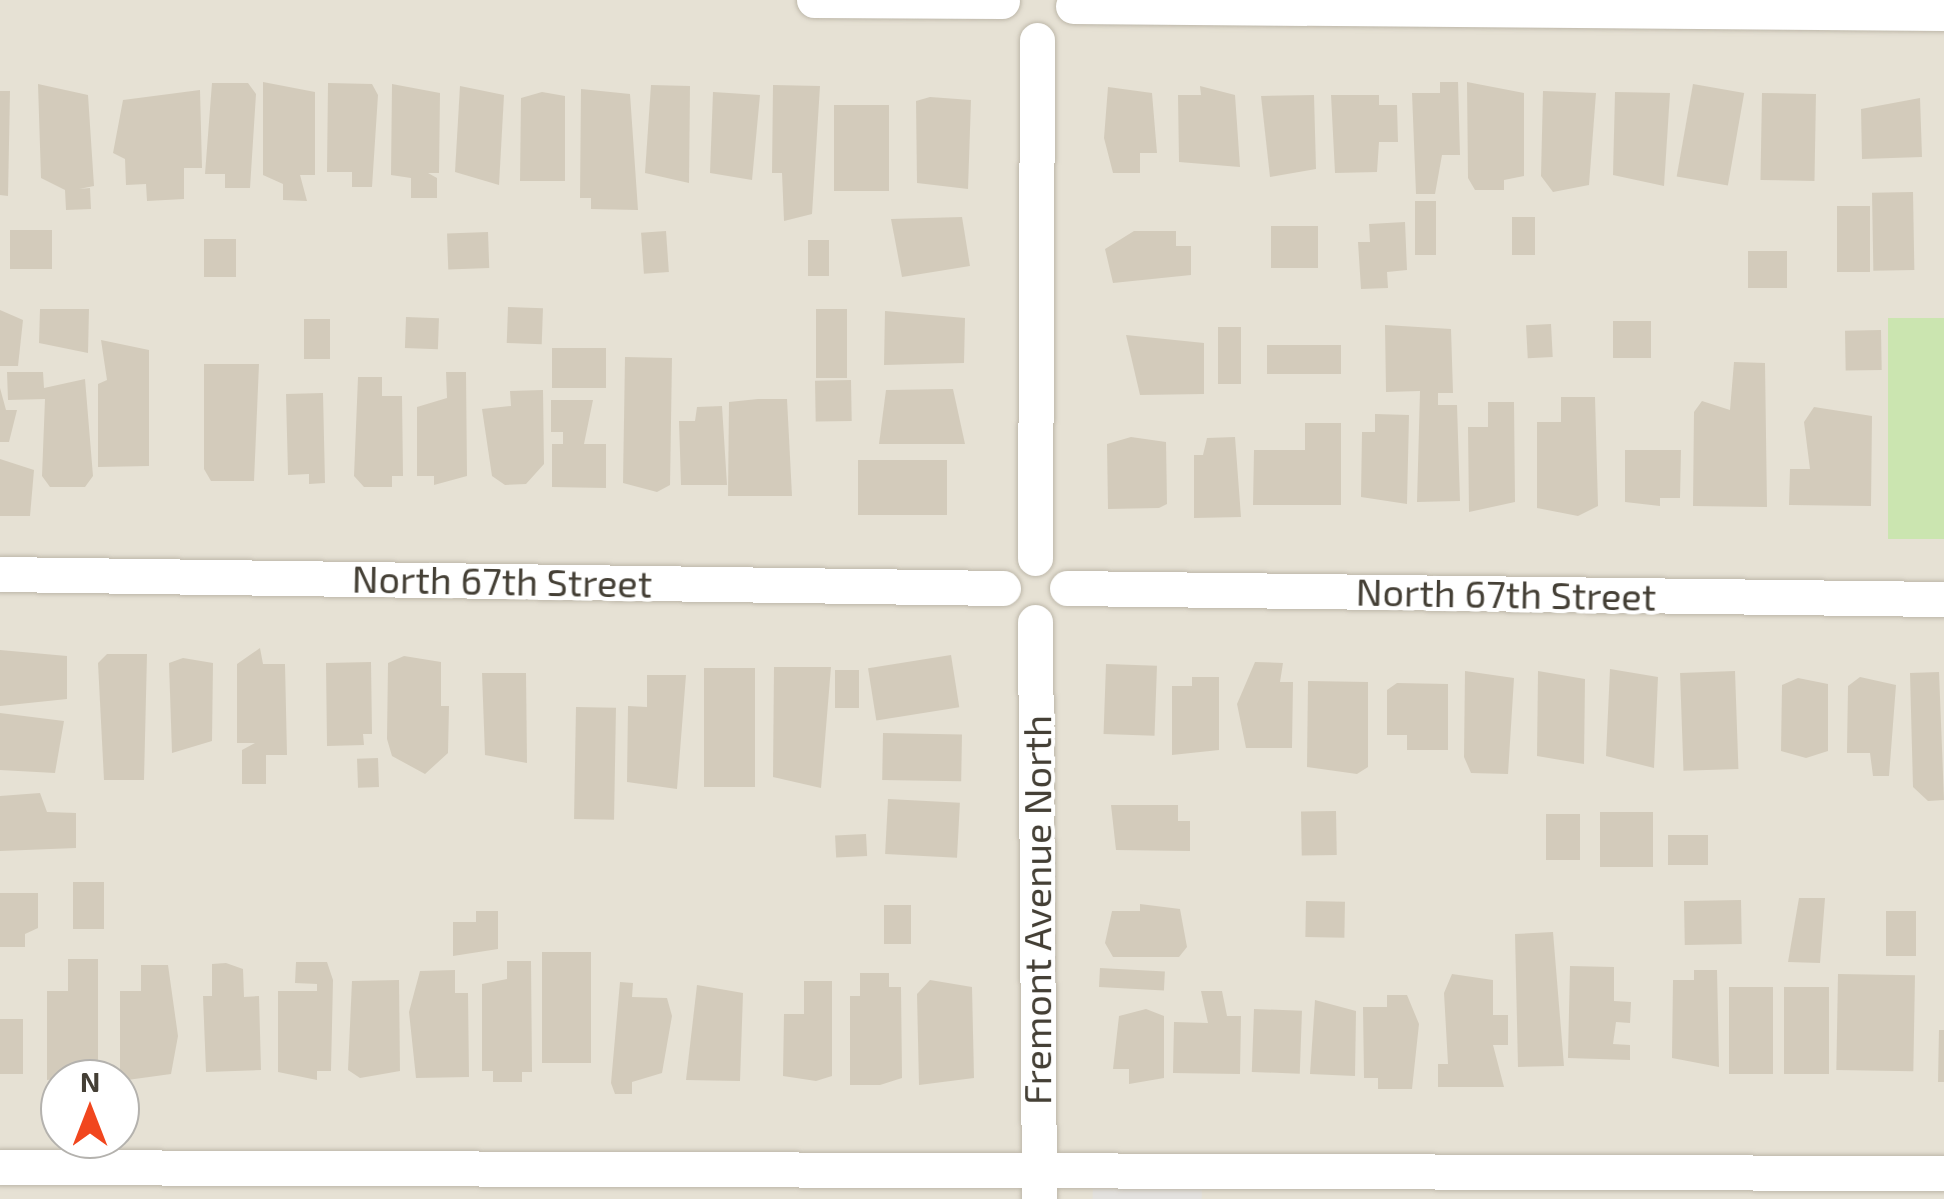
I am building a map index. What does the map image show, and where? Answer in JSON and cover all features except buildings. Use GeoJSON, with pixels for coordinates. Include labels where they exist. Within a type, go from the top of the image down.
{"type":"FeatureCollection","features":[{"type":"Feature","properties":{"kind":"street"},"geometry":{"type":"LineString","coordinates":[[814,0],[1002,1],[1015,31],[1037,40],[1058,33],[1073,3],[1944,13]]}},
{"type":"Feature","properties":{"kind":"street"},"geometry":{"type":"LineString","coordinates":[[1034,558],[1037,40]]}},
{"type":"Feature","properties":{"kind":"street"},"geometry":{"type":"LineString","coordinates":[[1034,558],[1060,569],[1068,588],[1060,611],[1035,622],[1012,613],[1003,588],[1012,567],[1034,558]]}},
{"type":"Feature","properties":{"kind":"street","name":"North 67th Street"},"geometry":{"type":"LineString","coordinates":[[0,574],[1003,588]]}},
{"type":"Feature","properties":{"kind":"street","name":"North 67th Street"},"geometry":{"type":"LineString","coordinates":[[1068,588],[1944,599]]}},
{"type":"Feature","properties":{"kind":"street","name":"Fremont Avenue North"},"geometry":{"type":"LineString","coordinates":[[1035,622],[1038,1186]]}},
{"type":"Feature","properties":{"kind":"street"},"geometry":{"type":"LineString","coordinates":[[0,1167],[1038,1186],[1944,1172]]}},
{"type":"Feature","properties":{"kind":"shaded area"},"geometry":{"type":"Polygon","coordinates":[[[0,0],[1944,0],[1944,1199],[0,1199],[0,0]]]}},
{"type":"Feature","properties":{"kind":"shaded area"},"geometry":{"type":"Polygon","coordinates":[[[1093,1179],[1202,1181],[1202,1199],[1093,1199],[1093,1179]]]}},
{"type":"Feature","properties":{"kind":"green space"},"geometry":{"type":"Polygon","coordinates":[[[1888,318],[1944,318],[1944,539],[1888,539],[1888,318]]]}}]}
